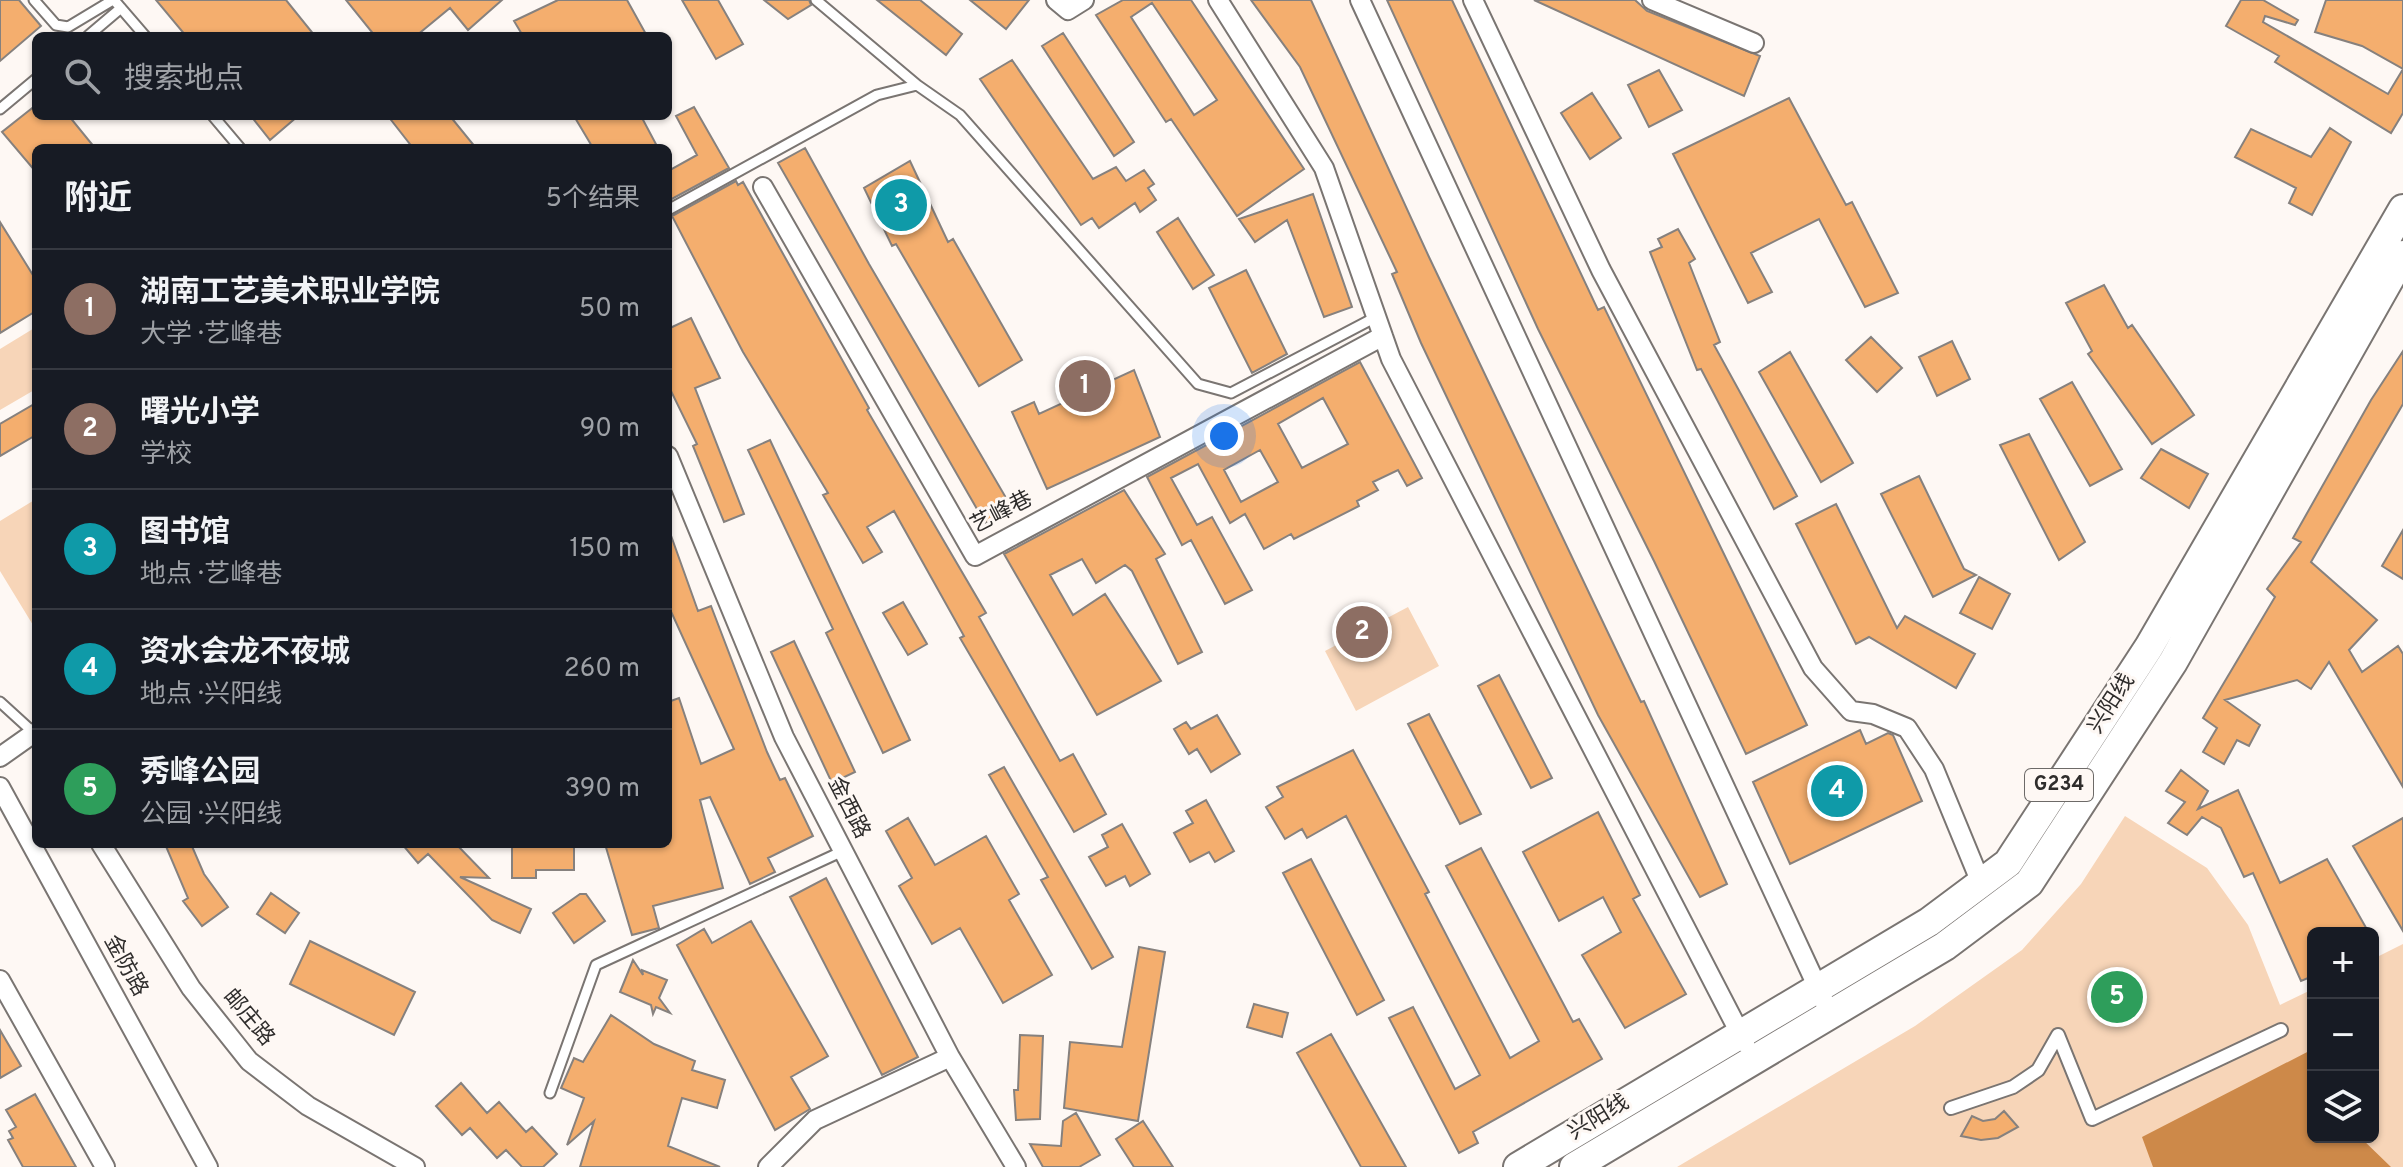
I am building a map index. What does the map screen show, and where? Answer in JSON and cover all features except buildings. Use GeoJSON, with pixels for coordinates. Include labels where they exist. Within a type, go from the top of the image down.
{"type":"FeatureCollection","features":[{"type":"Feature","properties":{"kind":"highway","name":"兴阳线"},"geometry":{"type":"LineString","coordinates":[[1518,1167],[1929,922],[2008,863],[2149,647],[2403,209]]}},
{"type":"Feature","properties":{"kind":"highway","name":"兴阳线"},"geometry":{"type":"LineString","coordinates":[[1574,1167],[1945,946],[2029,883],[2173,662],[2403,255]]}},
{"type":"Feature","properties":{"kind":"street"},"geometry":{"type":"LineString","coordinates":[[1062,5],[1084,0]]}},
{"type":"Feature","properties":{"kind":"street"},"geometry":{"type":"LineString","coordinates":[[1218,0],[1324,168],[1391,359],[1754,1060]]}},
{"type":"Feature","properties":{"kind":"street"},"geometry":{"type":"LineString","coordinates":[[1360,0],[1830,1014]]}},
{"type":"Feature","properties":{"kind":"street"},"geometry":{"type":"LineString","coordinates":[[1473,0],[1601,270],[1813,668],[1851,711],[1873,714],[1907,728],[1934,769],[1981,883]]}},
{"type":"Feature","properties":{"kind":"street"},"geometry":{"type":"LineString","coordinates":[[1652,0],[1754,43]]}},
{"type":"Feature","properties":{"kind":"street","name":"艺峰巷"},"geometry":{"type":"LineString","coordinates":[[763,187],[975,556],[1383,336]]}},
{"type":"Feature","properties":{"kind":"street","name":"金西路"},"geometry":{"type":"LineString","coordinates":[[672,466],[784,737],[950,1057],[1016,1167]]}},
{"type":"Feature","properties":{"kind":"street"},"geometry":{"type":"LineString","coordinates":[[0,757],[32,737]]}},
{"type":"Feature","properties":{"kind":"street","name":"金防路"},"geometry":{"type":"LineString","coordinates":[[0,787],[32,845]]}},
{"type":"Feature","properties":{"kind":"street","name":"金防路"},"geometry":{"type":"LineString","coordinates":[[33,848],[208,1167]]}},
{"type":"Feature","properties":{"kind":"street","name":"邮庄路"},"geometry":{"type":"LineString","coordinates":[[104,848],[191,988],[249,1061],[308,1106],[415,1167]]}},
{"type":"Feature","properties":{"kind":"street"},"geometry":{"type":"LineString","coordinates":[[0,980],[105,1167]]}},
{"type":"Feature","properties":{"kind":"street"},"geometry":{"type":"LineString","coordinates":[[1951,1108],[2013,1087],[2038,1070],[2058,1035],[2092,1119],[2281,1030]]}},
{"type":"Feature","properties":{"kind":"street"},"geometry":{"type":"LineString","coordinates":[[768,1167],[815,1120],[950,1057]]}},
{"type":"Feature","properties":{"kind":"lane"},"geometry":{"type":"LineString","coordinates":[[34,0],[56,25],[68,27],[116,3]]}},
{"type":"Feature","properties":{"kind":"lane"},"geometry":{"type":"LineString","coordinates":[[816,0],[917,85],[960,115],[1198,384],[1231,393],[1376,317]]}},
{"type":"Feature","properties":{"kind":"lane"},"geometry":{"type":"LineString","coordinates":[[91,32],[116,3]]}},
{"type":"Feature","properties":{"kind":"lane"},"geometry":{"type":"LineString","coordinates":[[116,3],[141,32]]}},
{"type":"Feature","properties":{"kind":"lane"},"geometry":{"type":"LineString","coordinates":[[0,109],[32,82]]}},
{"type":"Feature","properties":{"kind":"lane"},"geometry":{"type":"LineString","coordinates":[[672,208],[877,95],[917,85]]}},
{"type":"Feature","properties":{"kind":"lane"},"geometry":{"type":"LineString","coordinates":[[216,120],[237,144]]}},
{"type":"Feature","properties":{"kind":"lane"},"geometry":{"type":"LineString","coordinates":[[0,702],[32,732]]}},
{"type":"Feature","properties":{"kind":"lane"},"geometry":{"type":"LineString","coordinates":[[550,1093],[596,965],[843,851]]}},
{"type":"Feature","properties":{"kind":"shaded area"},"geometry":{"type":"Polygon","coordinates":[[[32,329],[32,391],[0,410],[0,349],[32,329]]]}},
{"type":"Feature","properties":{"kind":"shaded area"},"geometry":{"type":"Polygon","coordinates":[[[32,501],[32,623],[0,571],[0,521],[32,501]]]}},
{"type":"Feature","properties":{"kind":"shaded area"},"geometry":{"type":"Polygon","coordinates":[[[1408,607],[1439,666],[1356,711],[1325,651],[1408,607]]]}},
{"type":"Feature","properties":{"kind":"shaded area"},"geometry":{"type":"Polygon","coordinates":[[[2125,816],[2207,868],[2248,925],[2280,1005],[2307,992],[2307,1143],[2379,1143],[2379,956],[2403,944],[2403,1167],[1677,1167],[1915,1026],[2022,950],[2081,884],[2125,816]]]}},
{"type":"Feature","properties":{"kind":"shaded area"},"geometry":{"type":"Polygon","coordinates":[[[2307,1052],[2307,1143],[2366,1143],[2391,1167],[2153,1167],[2142,1137],[2307,1052]]]}},
{"type":"Feature","properties":{"kind":"place","name":"图书馆"},"geometry":{"type":"Point","coordinates":[901,205]}},
{"type":"Feature","properties":{"kind":"place","name":"湖南工艺美术职业学院"},"geometry":{"type":"Point","coordinates":[1085,386]}},
{"type":"Feature","properties":{"kind":"place","name":"曙光小学"},"geometry":{"type":"Point","coordinates":[1362,632]}},
{"type":"Feature","properties":{"kind":"place","name":"资水会龙不夜城"},"geometry":{"type":"Point","coordinates":[1837,791]}},
{"type":"Feature","properties":{"kind":"place","name":"秀峰公园"},"geometry":{"type":"Point","coordinates":[2117,997]}}]}
